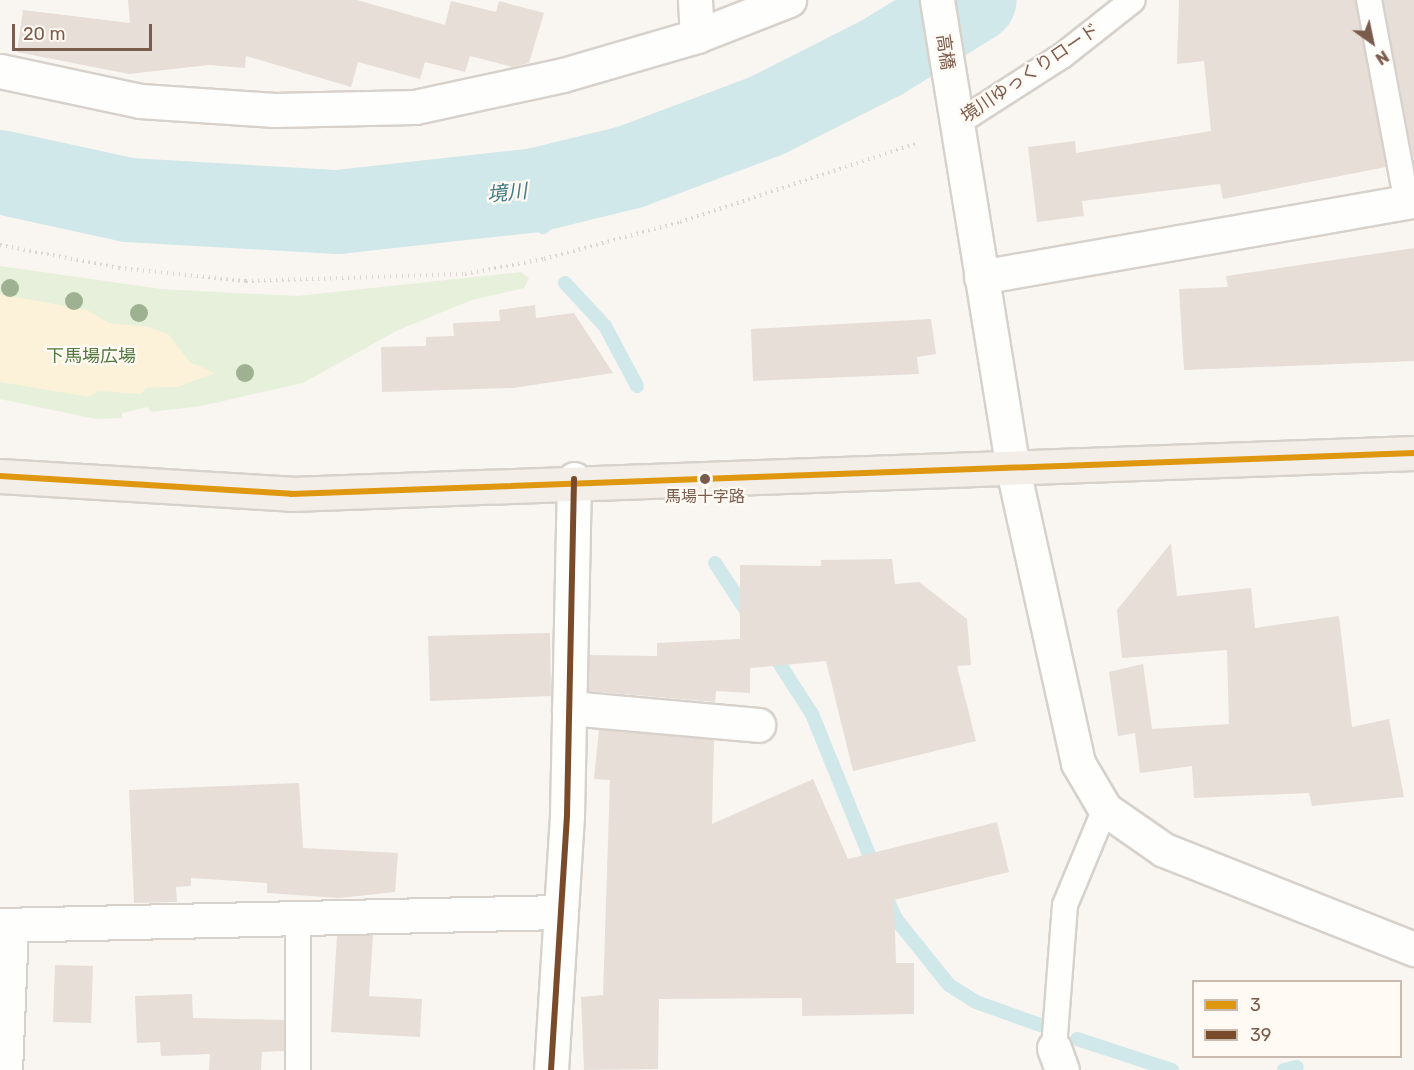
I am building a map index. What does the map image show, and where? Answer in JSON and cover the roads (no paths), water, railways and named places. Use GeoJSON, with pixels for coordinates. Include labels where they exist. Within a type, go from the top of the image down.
{"type":"FeatureCollection","features":[{"type":"Feature","properties":{"kind":"main road"},"geometry":{"type":"LineString","coordinates":[[0,476],[291,494],[574,479],[1414,453]]}},
{"type":"Feature","properties":{"kind":"street"},"geometry":{"type":"LineString","coordinates":[[695,0],[698,36]]}},
{"type":"Feature","properties":{"kind":"street"},"geometry":{"type":"LineString","coordinates":[[0,71],[140,101],[275,110],[415,107],[563,75],[698,36],[789,0]]}},
{"type":"Feature","properties":{"kind":"street","name":"高橋"},"geometry":{"type":"LineString","coordinates":[[937,0],[1012,465],[1068,736],[1105,809]]}},
{"type":"Feature","properties":{"kind":"street"},"geometry":{"type":"LineString","coordinates":[[981,277],[1411,202]]}},
{"type":"Feature","properties":{"kind":"street"},"geometry":{"type":"LineString","coordinates":[[551,1070],[561,912],[569,708],[574,479]]}},
{"type":"Feature","properties":{"kind":"street"},"geometry":{"type":"LineString","coordinates":[[569,708],[758,725]]}},
{"type":"Feature","properties":{"kind":"street"},"geometry":{"type":"LineString","coordinates":[[1105,809],[1164,850],[1414,949]]}},
{"type":"Feature","properties":{"kind":"street"},"geometry":{"type":"LineString","coordinates":[[5,1070],[5,925],[561,912]]}},
{"type":"Feature","properties":{"kind":"lane","name":"境川ゆっくりロード"},"geometry":{"type":"LineString","coordinates":[[954,114],[1062,56],[1133,0]]}},
{"type":"Feature","properties":{"kind":"lane"},"geometry":{"type":"LineString","coordinates":[[1369,0],[1411,202]]}},
{"type":"Feature","properties":{"kind":"lane"},"geometry":{"type":"LineString","coordinates":[[1058,1059],[1065,905],[1105,809]]}},
{"type":"Feature","properties":{"kind":"lane"},"geometry":{"type":"LineString","coordinates":[[298,918],[298,1070]]}},
{"type":"Feature","properties":{"kind":"waterway","name":"境川"},"geometry":{"type":"LineString","coordinates":[[0,172],[128,200],[338,212],[536,190],[630,167],[766,116],[881,58],[975,0]]}},
{"type":"Feature","properties":{"kind":"waterway"},"geometry":{"type":"LineString","coordinates":[[536,190],[543,227]]}},
{"type":"Feature","properties":{"kind":"waterway"},"geometry":{"type":"LineString","coordinates":[[565,283],[605,326],[637,386]]}},
{"type":"Feature","properties":{"kind":"waterway"},"geometry":{"type":"LineString","coordinates":[[715,563],[749,615]]}},
{"type":"Feature","properties":{"kind":"waterway"},"geometry":{"type":"LineString","coordinates":[[772,652],[812,714],[875,869]]}},
{"type":"Feature","properties":{"kind":"waterway"},"geometry":{"type":"LineString","coordinates":[[888,901],[896,919],[949,985],[976,1002],[1043,1026]]}},
{"type":"Feature","properties":{"kind":"waterway"},"geometry":{"type":"LineString","coordinates":[[1077,1039],[1172,1070]]}},
{"type":"Feature","properties":{"kind":"waterway"},"geometry":{"type":"LineString","coordinates":[[1284,1070],[1297,1067]]}},
{"type":"Feature","properties":{"kind":"place","name":"馬場十字路"},"geometry":{"type":"Point","coordinates":[705,479]}},
{"type":"Feature","properties":{"kind":"park label","name":"下馬場広場"},"geometry":{"type":"Point","coordinates":[91,356]}}]}
